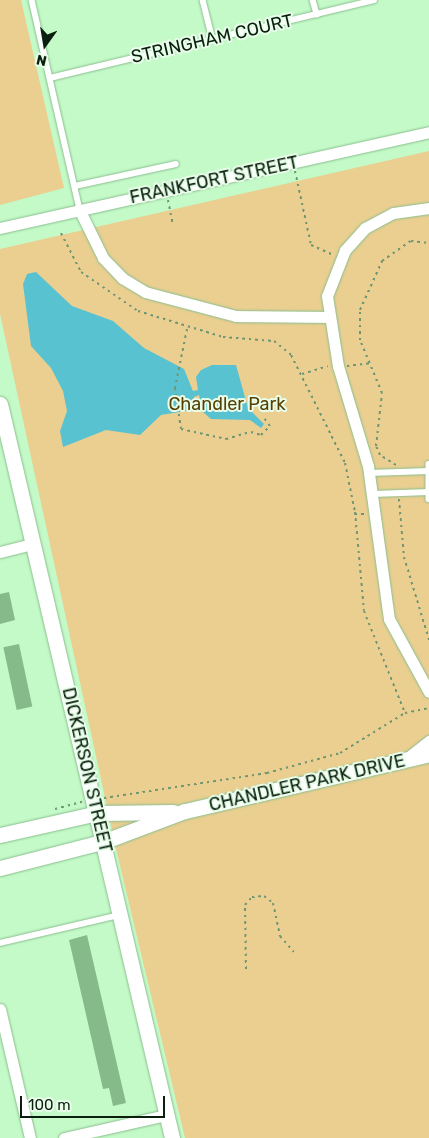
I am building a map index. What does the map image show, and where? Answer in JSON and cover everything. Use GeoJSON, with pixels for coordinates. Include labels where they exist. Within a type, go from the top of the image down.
{"type":"FeatureCollection","features":[{"type":"Feature","properties":{"kind":"street","name":"FRANKFORT STREET"},"geometry":{"type":"LineString","coordinates":[[0,228],[429,132]]}},
{"type":"Feature","properties":{"kind":"street"},"geometry":{"type":"LineString","coordinates":[[429,208],[409,209],[378,219],[352,240],[341,258],[327,296],[328,316],[369,472],[389,619],[429,691]]}},
{"type":"Feature","properties":{"kind":"street"},"geometry":{"type":"LineString","coordinates":[[80,211],[103,258],[122,278],[145,292],[236,316],[328,316]]}},
{"type":"Feature","properties":{"kind":"street","name":"DICKERSON STREET"},"geometry":{"type":"LineString","coordinates":[[0,404],[105,841],[172,1138]]}},
{"type":"Feature","properties":{"kind":"street"},"geometry":{"type":"LineString","coordinates":[[0,552],[33,544]]}},
{"type":"Feature","properties":{"kind":"street"},"geometry":{"type":"LineString","coordinates":[[401,761],[429,741]]}},
{"type":"Feature","properties":{"kind":"street","name":"CHANDLER PARK DRIVE"},"geometry":{"type":"LineString","coordinates":[[0,868],[105,841],[185,811],[429,754]]}},
{"type":"Feature","properties":{"kind":"street","name":"CHANDLER PARK DRIVE"},"geometry":{"type":"LineString","coordinates":[[0,835],[96,807],[185,811]]}},
{"type":"Feature","properties":{"kind":"street"},"geometry":{"type":"LineString","coordinates":[[0,1009],[30,1138]]}},
{"type":"Feature","properties":{"kind":"street"},"geometry":{"type":"LineString","coordinates":[[64,1138],[166,1115]]}},
{"type":"Feature","properties":{"kind":"lane"},"geometry":{"type":"LineString","coordinates":[[32,0],[80,211]]}},
{"type":"Feature","properties":{"kind":"lane"},"geometry":{"type":"LineString","coordinates":[[203,0],[212,36]]}},
{"type":"Feature","properties":{"kind":"lane"},"geometry":{"type":"LineString","coordinates":[[313,0],[317,14]]}},
{"type":"Feature","properties":{"kind":"lane","name":"STRINGHAM COURT"},"geometry":{"type":"LineString","coordinates":[[50,78],[212,36],[374,0]]}},
{"type":"Feature","properties":{"kind":"lane"},"geometry":{"type":"LineString","coordinates":[[75,186],[176,164]]}},
{"type":"Feature","properties":{"kind":"lane"},"geometry":{"type":"LineString","coordinates":[[429,464],[429,499]]}},
{"type":"Feature","properties":{"kind":"lane"},"geometry":{"type":"LineString","coordinates":[[369,472],[428,471]]}},
{"type":"Feature","properties":{"kind":"lane"},"geometry":{"type":"LineString","coordinates":[[373,494],[428,492]]}},
{"type":"Feature","properties":{"kind":"lane"},"geometry":{"type":"LineString","coordinates":[[0,943],[121,915]]}},
{"type":"Feature","properties":{"kind":"path"},"geometry":{"type":"LineString","coordinates":[[295,171],[310,245],[341,258]]}},
{"type":"Feature","properties":{"kind":"path"},"geometry":{"type":"LineString","coordinates":[[168,200],[173,225]]}},
{"type":"Feature","properties":{"kind":"path"},"geometry":{"type":"LineString","coordinates":[[61,233],[81,272],[110,296],[187,328],[274,341],[298,367],[345,463],[355,512],[364,611],[405,713]]}},
{"type":"Feature","properties":{"kind":"path"},"geometry":{"type":"LineString","coordinates":[[397,471],[396,461],[380,455],[376,446],[382,393],[360,340],[360,310],[382,262],[411,241],[429,243]]}},
{"type":"Feature","properties":{"kind":"path"},"geometry":{"type":"LineString","coordinates":[[187,328],[175,388],[177,412],[183,430],[226,439],[251,432],[267,434],[270,426],[264,418]]}},
{"type":"Feature","properties":{"kind":"path"},"geometry":{"type":"LineString","coordinates":[[398,492],[404,557],[429,640]]}},
{"type":"Feature","properties":{"kind":"path"},"geometry":{"type":"LineString","coordinates":[[55,809],[96,807],[267,773],[340,753],[405,713],[429,708]]}},
{"type":"Feature","properties":{"kind":"path"},"geometry":{"type":"LineString","coordinates":[[246,969],[245,906],[252,897],[264,896],[273,903],[280,936],[294,952]]}},
{"type":"Feature","properties":{"kind":"green space"},"geometry":{"type":"Polygon","coordinates":[[[0,0],[21,0],[64,188],[0,205],[0,0]]]}},
{"type":"Feature","properties":{"kind":"green space","name":"Chandler Park"},"geometry":{"type":"Polygon","coordinates":[[[429,151],[429,1138],[185,1138],[117,853],[0,314],[0,249],[429,151]]]}},
{"type":"Feature","properties":{"kind":"water"},"geometry":{"type":"Polygon","coordinates":[[[36,272],[72,306],[113,321],[144,348],[184,369],[193,391],[198,390],[196,377],[201,370],[212,365],[236,365],[248,408],[264,424],[261,428],[250,420],[211,419],[203,412],[199,395],[194,397],[192,410],[161,415],[140,435],[106,430],[63,447],[60,431],[67,411],[63,391],[51,368],[31,346],[23,284],[27,274],[36,272]]]}},
{"type":"Feature","properties":{"kind":"building"},"geometry":{"type":"Polygon","coordinates":[[[9,592],[15,620],[0,624],[0,594],[9,592]]]}},
{"type":"Feature","properties":{"kind":"building"},"geometry":{"type":"Polygon","coordinates":[[[19,644],[32,707],[17,710],[3,647],[19,644]]]}},
{"type":"Feature","properties":{"kind":"building"},"geometry":{"type":"Polygon","coordinates":[[[87,935],[126,1103],[113,1106],[109,1088],[103,1089],[69,940],[87,935]]]}}]}
